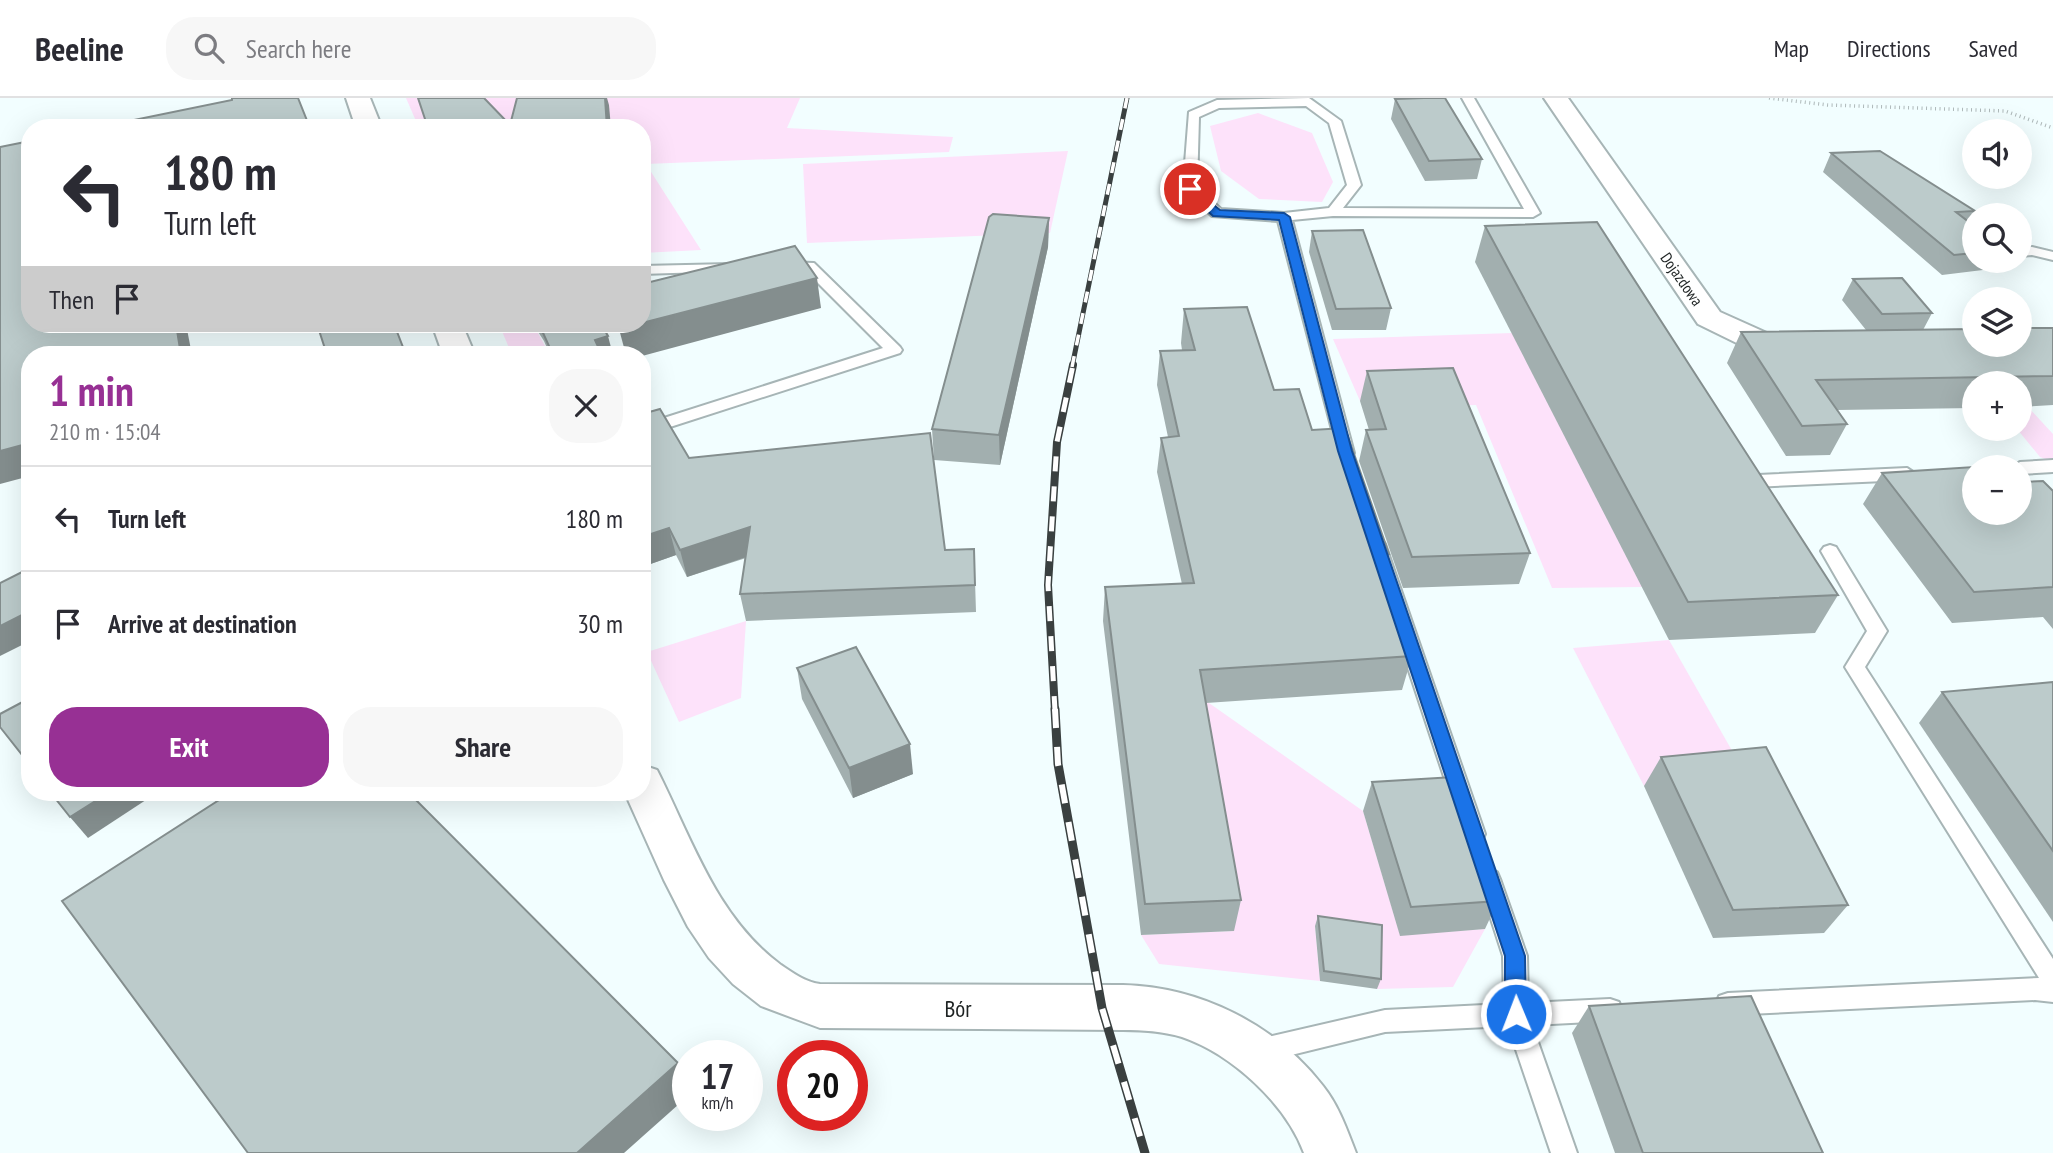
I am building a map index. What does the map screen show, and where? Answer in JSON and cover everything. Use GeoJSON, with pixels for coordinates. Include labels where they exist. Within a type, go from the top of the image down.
{"type":"FeatureCollection","features":[{"type":"Feature","properties":{"kind":"street"},"geometry":{"type":"LineString","coordinates":[[358,98],[366,119]]}},
{"type":"Feature","properties":{"kind":"street","name":"Dojazdowa"},"geometry":{"type":"LineString","coordinates":[[1556,98],[1709,318],[1762,343],[1818,348]]}},
{"type":"Feature","properties":{"kind":"street","name":"Bór"},"geometry":{"type":"LineString","coordinates":[[650,801],[679,866],[706,916],[745,962],[783,993],[812,1005],[863,1008],[1165,1010],[1225,1032],[1255,1052],[1285,1079],[1327,1140],[1330,1153]]}},
{"type":"Feature","properties":{"kind":"lane"},"geometry":{"type":"LineString","coordinates":[[1334,212],[1354,185],[1335,121],[1310,102],[1217,104],[1193,115],[1190,189],[1217,213],[1284,217],[1334,212],[1533,214],[1468,98]]}},
{"type":"Feature","properties":{"kind":"lane"},"geometry":{"type":"LineString","coordinates":[[1284,217],[1354,477]]}},
{"type":"Feature","properties":{"kind":"lane"},"geometry":{"type":"LineString","coordinates":[[2032,251],[2053,256]]}},
{"type":"Feature","properties":{"kind":"lane"},"geometry":{"type":"LineString","coordinates":[[651,428],[894,350],[809,265],[772,267]]}},
{"type":"Feature","properties":{"kind":"lane"},"geometry":{"type":"LineString","coordinates":[[651,271],[741,272]]}},
{"type":"Feature","properties":{"kind":"lane"},"geometry":{"type":"LineString","coordinates":[[705,285],[741,272]]}},
{"type":"Feature","properties":{"kind":"lane"},"geometry":{"type":"LineString","coordinates":[[1738,458],[1753,481],[1919,473]]}},
{"type":"Feature","properties":{"kind":"lane"},"geometry":{"type":"LineString","coordinates":[[2032,468],[2053,467]]}},
{"type":"Feature","properties":{"kind":"lane"},"geometry":{"type":"LineString","coordinates":[[1371,529],[1515,956],[1516,1014],[1564,1153]]}},
{"type":"Feature","properties":{"kind":"lane"},"geometry":{"type":"LineString","coordinates":[[1830,551],[1877,631],[1855,667],[2053,980]]}},
{"type":"Feature","properties":{"kind":"lane"},"geometry":{"type":"LineString","coordinates":[[1707,1005],[2035,989],[2053,991]]}},
{"type":"Feature","properties":{"kind":"lane"},"geometry":{"type":"LineString","coordinates":[[1255,1052],[1385,1021],[1639,1008]]}},
{"type":"Feature","properties":{"kind":"path"},"geometry":{"type":"LineString","coordinates":[[1769,98],[1828,105],[2006,111],[2053,128]]}},
{"type":"Feature","properties":{"kind":"shaded area"},"geometry":{"type":"Polygon","coordinates":[[[406,98],[800,98],[787,128],[953,137],[949,152],[651,164],[651,119],[415,119],[406,98]]]}},
{"type":"Feature","properties":{"kind":"shaded area"},"geometry":{"type":"Polygon","coordinates":[[[1258,113],[1312,133],[1333,182],[1322,202],[1259,199],[1221,171],[1210,126],[1258,113]]]}},
{"type":"Feature","properties":{"kind":"shaded area"},"geometry":{"type":"Polygon","coordinates":[[[1068,151],[1050,233],[807,243],[803,164],[1068,151]]]}},
{"type":"Feature","properties":{"kind":"shaded area"},"geometry":{"type":"Polygon","coordinates":[[[651,172],[701,250],[651,253],[651,172]]]}},
{"type":"Feature","properties":{"kind":"shaded area"},"geometry":{"type":"Polygon","coordinates":[[[503,333],[538,333],[545,346],[508,346],[503,333]]]}},
{"type":"Feature","properties":{"kind":"shaded area"},"geometry":{"type":"Polygon","coordinates":[[[1512,333],[1642,587],[1552,588],[1476,405],[1447,406],[1444,399],[1360,401],[1333,339],[1512,333]]]}},
{"type":"Feature","properties":{"kind":"shaded area"},"geometry":{"type":"Polygon","coordinates":[[[2032,411],[2053,434],[2053,462],[2040,457],[2027,441],[2032,441],[2032,411]]]}},
{"type":"Feature","properties":{"kind":"shaded area"},"geometry":{"type":"Polygon","coordinates":[[[746,621],[741,698],[679,722],[651,661],[651,651],[746,621]]]}},
{"type":"Feature","properties":{"kind":"shaded area"},"geometry":{"type":"Polygon","coordinates":[[[1669,640],[1747,777],[1644,786],[1573,648],[1669,640]]]}},
{"type":"Feature","properties":{"kind":"shaded area"},"geometry":{"type":"Polygon","coordinates":[[[1195,703],[1209,703],[1363,811],[1400,935],[1485,929],[1453,987],[1377,989],[1379,936],[1315,926],[1320,981],[1159,964],[1141,935],[1234,931],[1195,703]]]}},
{"type":"Feature","properties":{"kind":"building"},"geometry":{"type":"Polygon","coordinates":[[[298,98],[306,119],[139,119],[232,100],[298,98]]]}},
{"type":"Feature","properties":{"kind":"building"},"geometry":{"type":"Polygon","coordinates":[[[418,98],[484,98],[504,119],[425,119],[418,98]]]}},
{"type":"Feature","properties":{"kind":"building"},"geometry":{"type":"Polygon","coordinates":[[[517,98],[605,98],[606,119],[512,119],[517,98]]]}},
{"type":"Feature","properties":{"kind":"building"},"geometry":{"type":"Polygon","coordinates":[[[1445,98],[1482,159],[1429,161],[1395,99],[1445,98]]]}},
{"type":"Feature","properties":{"kind":"building"},"geometry":{"type":"Polygon","coordinates":[[[21,143],[21,333],[177,333],[180,346],[21,346],[21,445],[0,451],[0,147],[21,143]]]}},
{"type":"Feature","properties":{"kind":"building"},"geometry":{"type":"Polygon","coordinates":[[[1880,151],[1962,203],[1962,212],[1956,212],[1962,217],[1962,254],[1954,255],[1831,153],[1880,151]]]}},
{"type":"Feature","properties":{"kind":"building"},"geometry":{"type":"Polygon","coordinates":[[[993,214],[1049,218],[999,435],[932,429],[989,217],[993,214]]]}},
{"type":"Feature","properties":{"kind":"building"},"geometry":{"type":"Polygon","coordinates":[[[1597,222],[1838,595],[1688,602],[1485,226],[1597,222]]]}},
{"type":"Feature","properties":{"kind":"building"},"geometry":{"type":"Polygon","coordinates":[[[1363,230],[1391,308],[1336,309],[1312,231],[1363,230]]]}},
{"type":"Feature","properties":{"kind":"building"},"geometry":{"type":"Polygon","coordinates":[[[795,246],[817,278],[651,321],[651,282],[795,246]]]}},
{"type":"Feature","properties":{"kind":"building"},"geometry":{"type":"Polygon","coordinates":[[[1902,278],[1932,313],[1882,314],[1853,279],[1902,278]]]}},
{"type":"Feature","properties":{"kind":"building"},"geometry":{"type":"Polygon","coordinates":[[[1247,307],[1274,390],[1299,389],[1312,430],[1345,428],[1389,554],[1375,554],[1412,656],[1200,670],[1241,900],[1145,904],[1105,587],[1194,583],[1161,438],[1179,436],[1160,351],[1195,350],[1184,309],[1247,307]]]}},
{"type":"Feature","properties":{"kind":"building"},"geometry":{"type":"Polygon","coordinates":[[[2032,328],[2053,328],[2053,376],[2032,376],[2032,371],[1962,371],[1962,378],[1816,380],[1847,424],[1802,426],[1741,332],[1962,329],[1962,357],[2032,357],[2032,328]]]}},
{"type":"Feature","properties":{"kind":"building"},"geometry":{"type":"Polygon","coordinates":[[[320,333],[397,333],[403,346],[324,346],[320,333]]]}},
{"type":"Feature","properties":{"kind":"building"},"geometry":{"type":"Polygon","coordinates":[[[543,333],[606,333],[608,336],[595,340],[598,346],[549,346],[543,333]]]}},
{"type":"Feature","properties":{"kind":"building"},"geometry":{"type":"Polygon","coordinates":[[[1453,368],[1530,553],[1412,557],[1366,430],[1386,429],[1367,371],[1453,368]]]}},
{"type":"Feature","properties":{"kind":"building"},"geometry":{"type":"Polygon","coordinates":[[[660,409],[689,458],[930,433],[945,550],[974,549],[975,585],[740,594],[750,527],[680,550],[669,528],[651,534],[651,412],[660,409]]]}},
{"type":"Feature","properties":{"kind":"building"},"geometry":{"type":"Polygon","coordinates":[[[1962,468],[1962,525],[2032,525],[2032,481],[2043,481],[2053,491],[2053,587],[1974,592],[1882,473],[1962,468]]]}},
{"type":"Feature","properties":{"kind":"building"},"geometry":{"type":"Polygon","coordinates":[[[21,572],[21,616],[0,626],[0,583],[21,572]]]}},
{"type":"Feature","properties":{"kind":"building"},"geometry":{"type":"Polygon","coordinates":[[[856,647],[910,744],[849,768],[797,668],[856,647]]]}},
{"type":"Feature","properties":{"kind":"building"},"geometry":{"type":"Polygon","coordinates":[[[2053,682],[2053,851],[1942,692],[2053,682]]]}},
{"type":"Feature","properties":{"kind":"building"},"geometry":{"type":"Polygon","coordinates":[[[21,703],[21,754],[0,727],[0,714],[21,703]]]}},
{"type":"Feature","properties":{"kind":"building"},"geometry":{"type":"Polygon","coordinates":[[[1766,747],[1848,905],[1733,910],[1661,757],[1766,747]]]}},
{"type":"Feature","properties":{"kind":"building"},"geometry":{"type":"Polygon","coordinates":[[[1454,777],[1498,901],[1411,907],[1372,782],[1454,777]]]}},
{"type":"Feature","properties":{"kind":"building"},"geometry":{"type":"Polygon","coordinates":[[[57,801],[95,801],[70,817],[57,801]]]}},
{"type":"Feature","properties":{"kind":"building"},"geometry":{"type":"Polygon","coordinates":[[[218,801],[417,801],[672,1057],[672,1068],[577,1153],[248,1153],[62,901],[218,801]]]}},
{"type":"Feature","properties":{"kind":"building"},"geometry":{"type":"Polygon","coordinates":[[[1318,916],[1382,925],[1381,979],[1324,971],[1318,916]]]}},
{"type":"Feature","properties":{"kind":"building"},"geometry":{"type":"Polygon","coordinates":[[[1751,996],[1823,1153],[1643,1153],[1589,1006],[1751,996]]]}},
{"type":"Feature","properties":{"kind":"railway"},"geometry":{"type":"LineString","coordinates":[[1072,367],[1127,98]]}},
{"type":"Feature","properties":{"kind":"railway"},"geometry":{"type":"LineString","coordinates":[[1055,711],[1048,585],[1057,442],[1073,365]]}},
{"type":"Feature","properties":{"kind":"railway"},"geometry":{"type":"LineString","coordinates":[[1055,709],[1058,764],[1102,1008],[1145,1153]]}},
{"type":"Feature","properties":{"kind":"route"},"geometry":{"type":"LineString","coordinates":[[1190,189],[1217,213],[1284,217],[1345,451],[1515,956],[1516,1014]]}}]}
